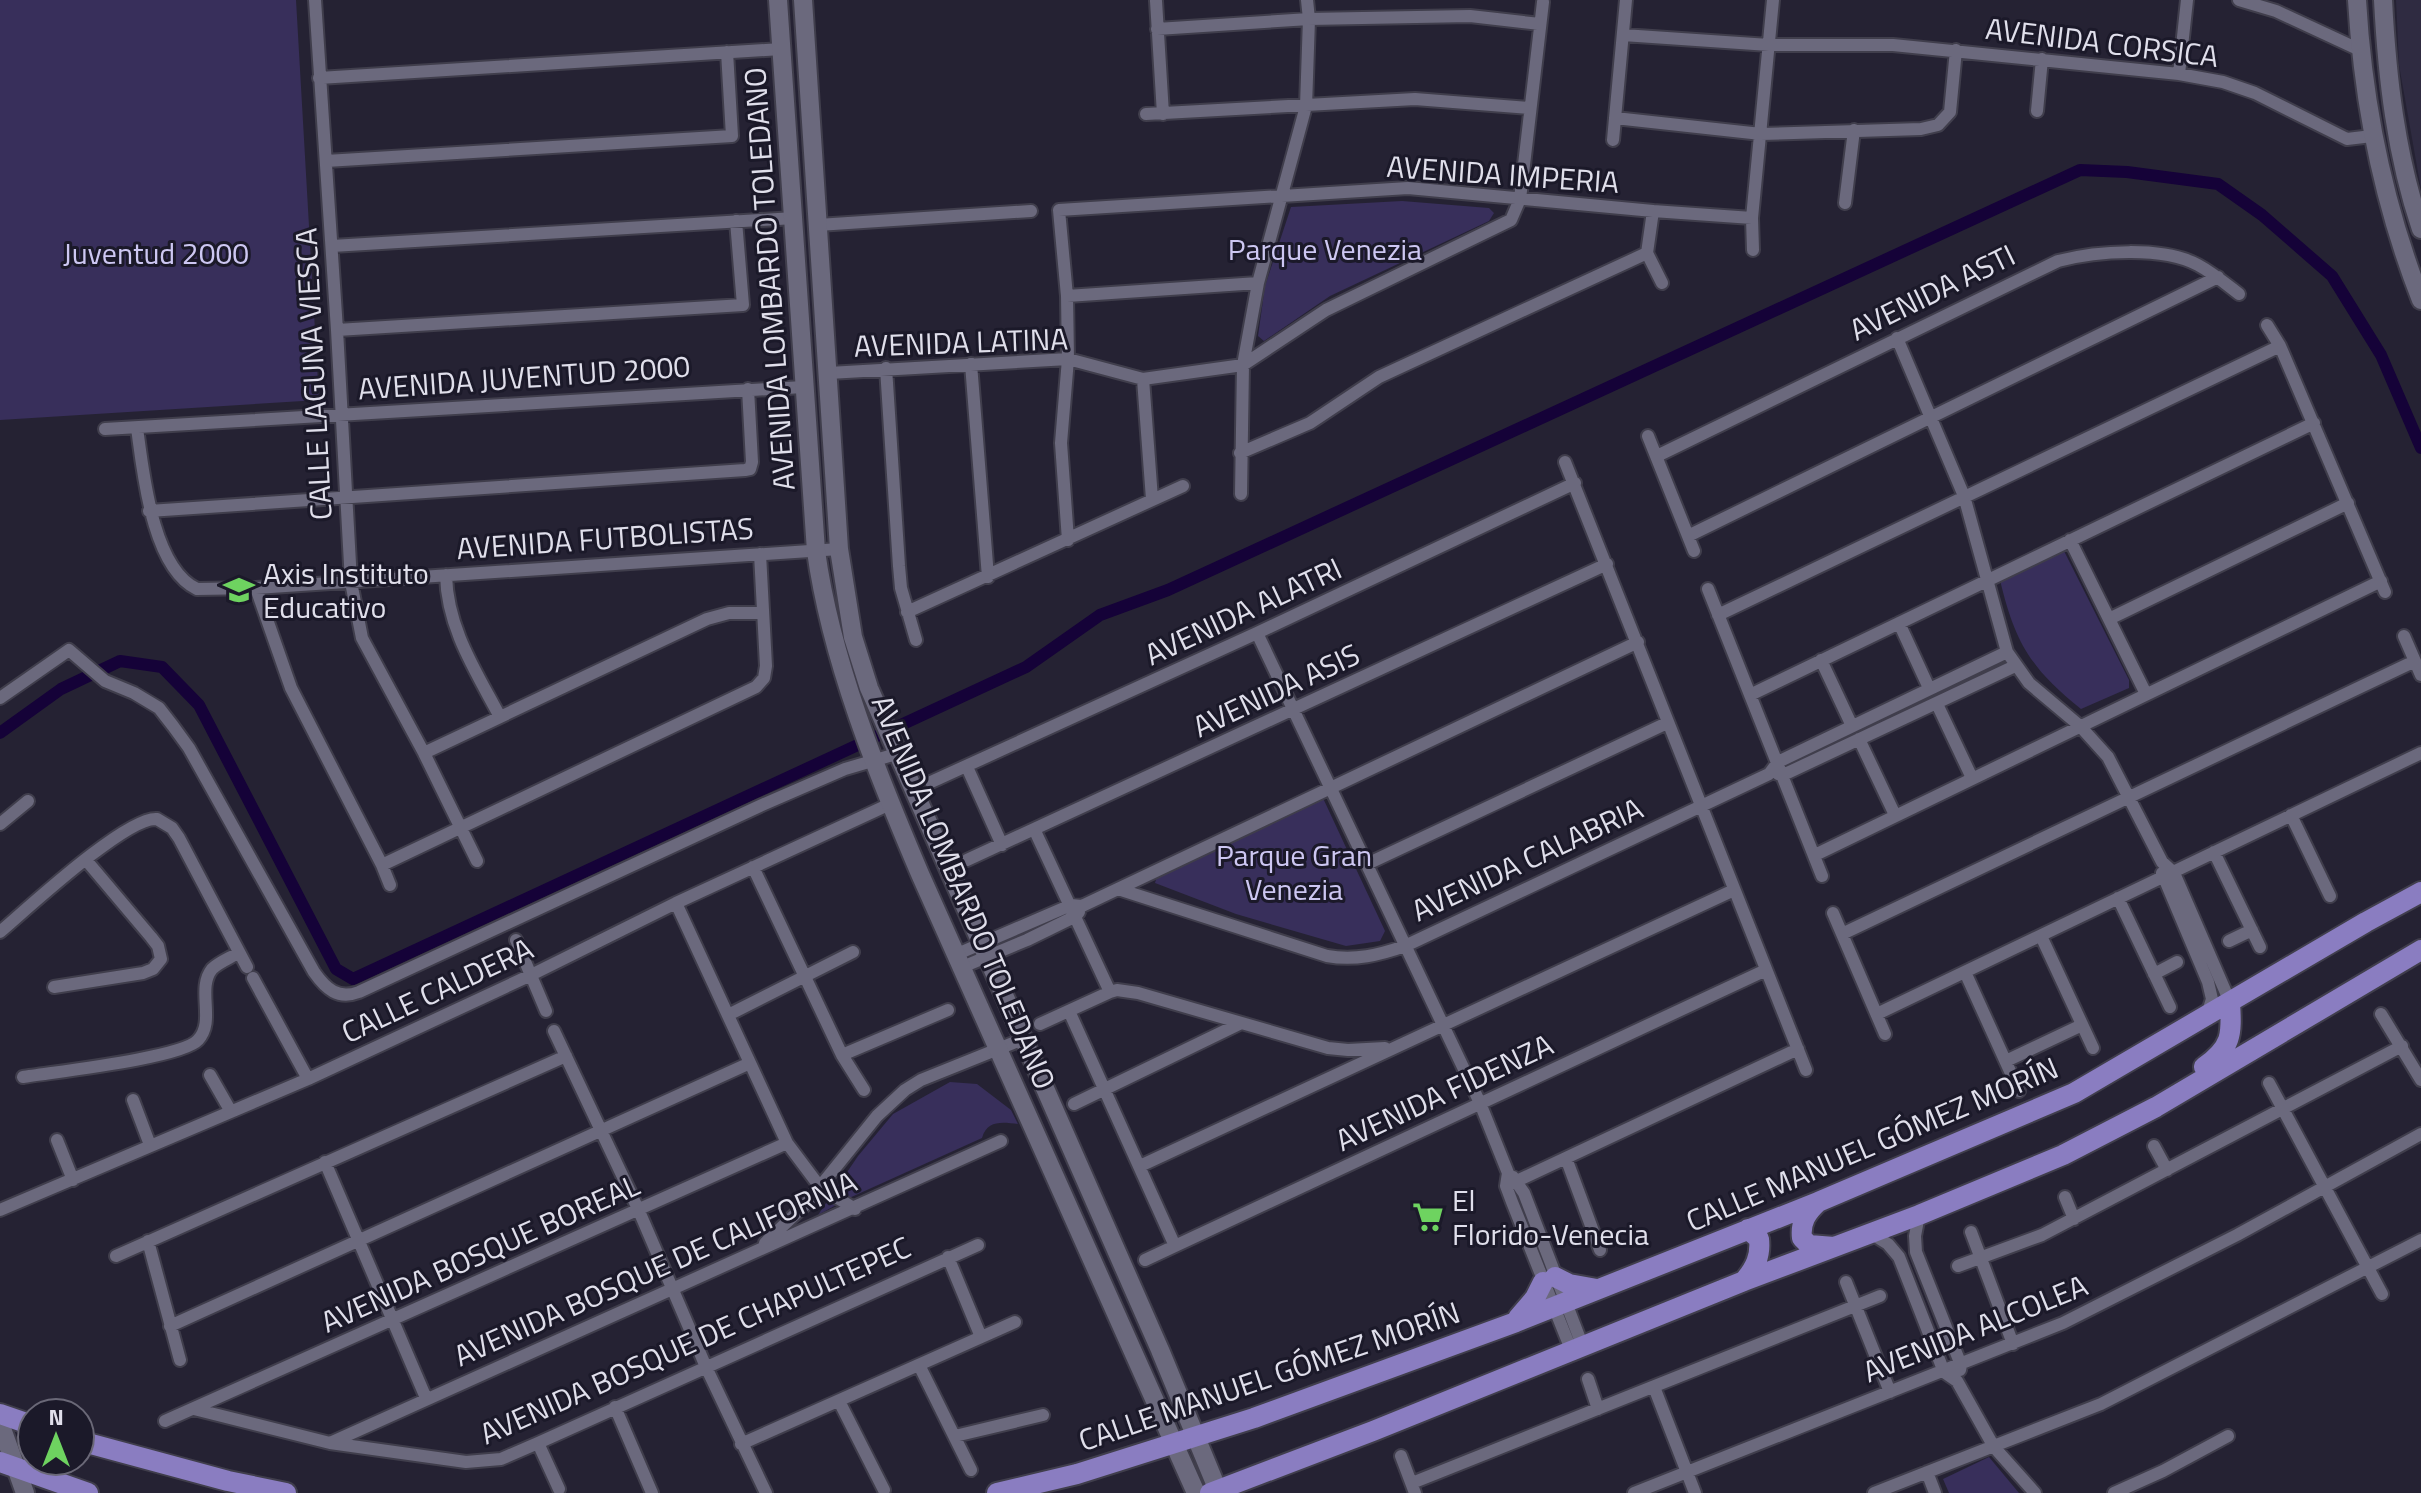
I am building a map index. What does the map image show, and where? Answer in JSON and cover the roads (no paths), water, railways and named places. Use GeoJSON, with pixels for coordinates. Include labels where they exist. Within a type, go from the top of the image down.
{"type":"FeatureCollection","features":[{"type":"Feature","properties":{"kind":"main road","name":"AVENIDA LOMBARDO TOLEDANO"},"geometry":{"type":"LineString","coordinates":[[778,0],[816,551],[828,623],[890,804],[957,962],[1196,1493]]}},
{"type":"Feature","properties":{"kind":"main road","name":"AVENIDA LOMBARDO TOLEDANO"},"geometry":{"type":"LineString","coordinates":[[803,0],[839,549],[853,637],[894,749],[1197,1436],[1216,1492]]}},
{"type":"Feature","properties":{"kind":"main road"},"geometry":{"type":"LineString","coordinates":[[2357,0],[2360,50],[2372,136],[2388,203],[2421,300]]}},
{"type":"Feature","properties":{"kind":"main road"},"geometry":{"type":"LineString","coordinates":[[2383,0],[2388,68],[2399,140],[2421,229]]}},
{"type":"Feature","properties":{"kind":"main road"},"geometry":{"type":"LineString","coordinates":[[782,53],[794,111],[802,118],[811,120]]}},
{"type":"Feature","properties":{"kind":"main road"},"geometry":{"type":"LineString","coordinates":[[791,175],[803,179],[809,188],[818,225]]}},
{"type":"Feature","properties":{"kind":"main road","name":"CALLE MANUEL GÓMEZ MORÍN"},"geometry":{"type":"LineString","coordinates":[[997,1493],[1077,1474],[1254,1418],[1516,1322],[1818,1202],[2074,1093],[2421,892]]}},
{"type":"Feature","properties":{"kind":"main road"},"geometry":{"type":"LineString","coordinates":[[1216,1492],[1578,1350],[1744,1281],[1872,1234],[2063,1155],[2156,1107],[2421,950]]}},
{"type":"Feature","properties":{"kind":"main road"},"geometry":{"type":"LineString","coordinates":[[2156,1107],[2171,1089],[2226,1047],[2231,1028],[2230,1002]]}},
{"type":"Feature","properties":{"kind":"main road"},"geometry":{"type":"LineString","coordinates":[[1818,1202],[1804,1219],[1802,1238],[1809,1245],[1837,1246]]}},
{"type":"Feature","properties":{"kind":"main road"},"geometry":{"type":"LineString","coordinates":[[1744,1281],[1753,1270],[1759,1253],[1759,1239],[1748,1229]]}},
{"type":"Feature","properties":{"kind":"main road"},"geometry":{"type":"LineString","coordinates":[[1516,1322],[1549,1280],[1597,1289]]}},
{"type":"Feature","properties":{"kind":"main road"},"geometry":{"type":"LineString","coordinates":[[0,1423],[9,1466],[25,1493]]}},
{"type":"Feature","properties":{"kind":"main road"},"geometry":{"type":"LineString","coordinates":[[96,1445],[228,1481],[286,1493]]}},
{"type":"Feature","properties":{"kind":"main road"},"geometry":{"type":"LineString","coordinates":[[9,1466],[88,1493]]}},
{"type":"Feature","properties":{"kind":"street","name":"CALLE LAGUNA VIESCA"},"geometry":{"type":"LineString","coordinates":[[315,0],[351,582],[362,638],[477,861]]}},
{"type":"Feature","properties":{"kind":"street"},"geometry":{"type":"LineString","coordinates":[[1241,494],[1243,365],[1258,283],[1306,106],[1307,0]]}},
{"type":"Feature","properties":{"kind":"street"},"geometry":{"type":"LineString","coordinates":[[1613,140],[1626,0]]}},
{"type":"Feature","properties":{"kind":"street"},"geometry":{"type":"LineString","coordinates":[[1753,250],[1752,218],[1773,0]]}},
{"type":"Feature","properties":{"kind":"street"},"geometry":{"type":"LineString","coordinates":[[2179,74],[2187,0]]}},
{"type":"Feature","properties":{"kind":"street"},"geometry":{"type":"LineString","coordinates":[[2239,0],[2276,11],[2360,50]]}},
{"type":"Feature","properties":{"kind":"street"},"geometry":{"type":"LineString","coordinates":[[1156,1],[1163,114]]}},
{"type":"Feature","properties":{"kind":"street"},"geometry":{"type":"LineString","coordinates":[[1520,199],[1543,2]]}},
{"type":"Feature","properties":{"kind":"street"},"geometry":{"type":"LineString","coordinates":[[1157,29],[1309,19],[1470,16],[1540,24]]}},
{"type":"Feature","properties":{"kind":"street","name":"AVENIDA CORSICA"},"geometry":{"type":"LineString","coordinates":[[1623,35],[1769,45],[1893,45],[2179,74],[2223,82],[2255,93],[2347,139],[2372,136]]}},
{"type":"Feature","properties":{"kind":"street"},"geometry":{"type":"LineString","coordinates":[[1615,118],[1761,134],[1921,129],[1945,120],[1953,101],[1956,50]]}},
{"type":"Feature","properties":{"kind":"street"},"geometry":{"type":"LineString","coordinates":[[326,161],[732,136],[727,52]]}},
{"type":"Feature","properties":{"kind":"street"},"geometry":{"type":"LineString","coordinates":[[319,78],[727,52],[782,53]]}},
{"type":"Feature","properties":{"kind":"street"},"geometry":{"type":"LineString","coordinates":[[2037,111],[2042,59]]}},
{"type":"Feature","properties":{"kind":"street"},"geometry":{"type":"LineString","coordinates":[[1146,114],[1415,99],[1530,108]]}},
{"type":"Feature","properties":{"kind":"street"},"geometry":{"type":"LineString","coordinates":[[1845,203],[1854,130]]}},
{"type":"Feature","properties":{"kind":"street","name":"AVENIDA IMPERIA"},"geometry":{"type":"LineString","coordinates":[[1067,296],[1059,210],[1408,188],[1752,218]]}},
{"type":"Feature","properties":{"kind":"street","name":"AVENIDA LATINA"},"geometry":{"type":"LineString","coordinates":[[829,373],[1068,359],[1143,379],[1243,365],[1326,310],[1511,220],[1520,199]]}},
{"type":"Feature","properties":{"kind":"street"},"geometry":{"type":"LineString","coordinates":[[818,225],[1031,211]]}},
{"type":"Feature","properties":{"kind":"street"},"geometry":{"type":"LineString","coordinates":[[1653,211],[1647,253],[1662,283]]}},
{"type":"Feature","properties":{"kind":"street"},"geometry":{"type":"LineString","coordinates":[[332,246],[794,218]]}},
{"type":"Feature","properties":{"kind":"street"},"geometry":{"type":"LineString","coordinates":[[337,330],[743,305],[736,221]]}},
{"type":"Feature","properties":{"kind":"street"},"geometry":{"type":"LineString","coordinates":[[1240,453],[1310,423],[1379,377],[1647,253]]}},
{"type":"Feature","properties":{"kind":"street","name":"AVENIDA ASTI"},"geometry":{"type":"LineString","coordinates":[[1657,456],[2058,261],[2079,256],[2151,253],[2197,264],[2239,294]]}},
{"type":"Feature","properties":{"kind":"street"},"geometry":{"type":"LineString","coordinates":[[1688,536],[2218,277]]}},
{"type":"Feature","properties":{"kind":"street"},"geometry":{"type":"LineString","coordinates":[[1068,540],[1061,443],[1068,359],[1067,296],[1258,283]]}},
{"type":"Feature","properties":{"kind":"street"},"geometry":{"type":"LineString","coordinates":[[1815,855],[2146,694],[2383,586],[2280,346],[2267,325]]}},
{"type":"Feature","properties":{"kind":"street"},"geometry":{"type":"LineString","coordinates":[[1897,338],[1964,496],[2007,652],[2015,666],[2043,697],[2080,726],[2108,757],[2230,1002]]}},
{"type":"Feature","properties":{"kind":"street"},"geometry":{"type":"LineString","coordinates":[[1718,615],[2280,346]]}},
{"type":"Feature","properties":{"kind":"street"},"geometry":{"type":"LineString","coordinates":[[971,364],[988,577]]}},
{"type":"Feature","properties":{"kind":"street"},"geometry":{"type":"LineString","coordinates":[[886,368],[901,588],[916,640]]}},
{"type":"Feature","properties":{"kind":"street"},"geometry":{"type":"LineString","coordinates":[[1143,379],[1152,499]]}},
{"type":"Feature","properties":{"kind":"street","name":"AVENIDA JUVENTUD 2000"},"geometry":{"type":"LineString","coordinates":[[105,429],[803,387]]}},
{"type":"Feature","properties":{"kind":"street"},"geometry":{"type":"LineString","coordinates":[[137,428],[149,511],[750,469],[748,389]]}},
{"type":"Feature","properties":{"kind":"street"},"geometry":{"type":"LineString","coordinates":[[1750,695],[2314,423]]}},
{"type":"Feature","properties":{"kind":"street"},"geometry":{"type":"LineString","coordinates":[[1648,436],[1694,551]]}},
{"type":"Feature","properties":{"kind":"street"},"geometry":{"type":"LineString","coordinates":[[1565,462],[1806,1070]]}},
{"type":"Feature","properties":{"kind":"street","name":"AVENIDA ALATRI"},"geometry":{"type":"LineString","coordinates":[[931,782],[1575,483]]}},
{"type":"Feature","properties":{"kind":"street"},"geometry":{"type":"LineString","coordinates":[[907,612],[1183,486]]}},
{"type":"Feature","properties":{"kind":"street"},"geometry":{"type":"LineString","coordinates":[[2109,619],[2348,503]]}},
{"type":"Feature","properties":{"kind":"street","name":"AVENIDA FUTBOLISTAS"},"geometry":{"type":"LineString","coordinates":[[149,511],[166,550],[186,582],[197,589],[206,590],[839,549]]}},
{"type":"Feature","properties":{"kind":"street"},"geometry":{"type":"LineString","coordinates":[[2070,540],[2146,694]]}},
{"type":"Feature","properties":{"kind":"street"},"geometry":{"type":"LineString","coordinates":[[382,865],[756,687],[764,678],[766,666],[760,554]]}},
{"type":"Feature","properties":{"kind":"street","name":"AVENIDA ASIS"},"geometry":{"type":"LineString","coordinates":[[967,860],[1607,564]]}},
{"type":"Feature","properties":{"kind":"street"},"geometry":{"type":"LineString","coordinates":[[446,575],[446,596],[454,628],[499,715]]}},
{"type":"Feature","properties":{"kind":"street"},"geometry":{"type":"LineString","coordinates":[[256,588],[291,688],[390,885]]}},
{"type":"Feature","properties":{"kind":"street"},"geometry":{"type":"LineString","coordinates":[[1708,589],[1822,876]]}},
{"type":"Feature","properties":{"kind":"street"},"geometry":{"type":"LineString","coordinates":[[424,753],[707,619],[729,613],[762,613]]}},
{"type":"Feature","properties":{"kind":"street"},"geometry":{"type":"LineString","coordinates":[[1899,623],[1929,688]]}},
{"type":"Feature","properties":{"kind":"street"},"geometry":{"type":"LineString","coordinates":[[1257,633],[1446,1026],[1480,1103],[1578,1350]]}},
{"type":"Feature","properties":{"kind":"street"},"geometry":{"type":"LineString","coordinates":[[2404,636],[2421,675]]}},
{"type":"Feature","properties":{"kind":"street"},"geometry":{"type":"LineString","coordinates":[[985,950],[1027,940],[1076,909],[1638,642]]}},
{"type":"Feature","properties":{"kind":"street"},"geometry":{"type":"LineString","coordinates":[[0,698],[69,650],[105,681],[159,708],[189,748],[314,972],[332,992],[343,995],[359,992],[762,805],[894,749]]}},
{"type":"Feature","properties":{"kind":"street"},"geometry":{"type":"LineString","coordinates":[[1780,768],[1852,726],[2007,652]]}},
{"type":"Feature","properties":{"kind":"street"},"geometry":{"type":"LineString","coordinates":[[1821,660],[1852,726]]}},
{"type":"Feature","properties":{"kind":"street"},"geometry":{"type":"LineString","coordinates":[[1842,934],[2415,661]]}},
{"type":"Feature","properties":{"kind":"street","name":"AVENIDA CALABRIA"},"geometry":{"type":"LineString","coordinates":[[1118,889],[1327,956],[1364,958],[1405,946],[1780,768],[1859,739],[2015,666]]}},
{"type":"Feature","properties":{"kind":"street"},"geometry":{"type":"LineString","coordinates":[[1937,704],[1972,778]]}},
{"type":"Feature","properties":{"kind":"street"},"geometry":{"type":"LineString","coordinates":[[1367,864],[1667,723]]}},
{"type":"Feature","properties":{"kind":"street"},"geometry":{"type":"LineString","coordinates":[[1859,739],[1895,815]]}},
{"type":"Feature","properties":{"kind":"street"},"geometry":{"type":"LineString","coordinates":[[1877,1014],[2421,753]]}},
{"type":"Feature","properties":{"kind":"street"},"geometry":{"type":"LineString","coordinates":[[967,767],[1002,845]]}},
{"type":"Feature","properties":{"kind":"street"},"geometry":{"type":"LineString","coordinates":[[0,824],[28,801]]}},
{"type":"Feature","properties":{"kind":"street","name":"CALLE CALDERA"},"geometry":{"type":"LineString","coordinates":[[0,1210],[308,1079],[890,804]]}},
{"type":"Feature","properties":{"kind":"street"},"geometry":{"type":"LineString","coordinates":[[2291,815],[2330,896]]}},
{"type":"Feature","properties":{"kind":"street"},"geometry":{"type":"LineString","coordinates":[[0,932],[86,860],[142,821],[150,818],[165,822],[179,838],[308,1079]]}},
{"type":"Feature","properties":{"kind":"street"},"geometry":{"type":"LineString","coordinates":[[1035,831],[1076,909],[1110,992]]}},
{"type":"Feature","properties":{"kind":"street"},"geometry":{"type":"LineString","coordinates":[[2214,852],[2260,947]]}},
{"type":"Feature","properties":{"kind":"street"},"geometry":{"type":"LineString","coordinates":[[54,987],[143,973],[153,969],[161,959],[158,946],[86,860]]}},
{"type":"Feature","properties":{"kind":"street"},"geometry":{"type":"LineString","coordinates":[[753,867],[842,1055],[864,1090]]}},
{"type":"Feature","properties":{"kind":"street"},"geometry":{"type":"LineString","coordinates":[[2169,876],[2208,982],[2212,999],[2207,1015]]}},
{"type":"Feature","properties":{"kind":"street"},"geometry":{"type":"LineString","coordinates":[[1140,1166],[1734,890]]}},
{"type":"Feature","properties":{"kind":"street"},"geometry":{"type":"LineString","coordinates":[[2118,898],[2170,1007]]}},
{"type":"Feature","properties":{"kind":"street"},"geometry":{"type":"LineString","coordinates":[[676,903],[730,1014],[787,1143],[820,1187],[855,1209]]}},
{"type":"Feature","properties":{"kind":"street"},"geometry":{"type":"LineString","coordinates":[[957,962],[985,950],[1021,927],[1076,909]]}},
{"type":"Feature","properties":{"kind":"street"},"geometry":{"type":"LineString","coordinates":[[1833,913],[1885,1034]]}},
{"type":"Feature","properties":{"kind":"street"},"geometry":{"type":"LineString","coordinates":[[1021,927],[1027,940]]}},
{"type":"Feature","properties":{"kind":"street"},"geometry":{"type":"LineString","coordinates":[[2229,941],[2252,930]]}},
{"type":"Feature","properties":{"kind":"street"},"geometry":{"type":"LineString","coordinates":[[2041,936],[2093,1048]]}},
{"type":"Feature","properties":{"kind":"street"},"geometry":{"type":"LineString","coordinates":[[516,940],[546,1011]]}},
{"type":"Feature","properties":{"kind":"street"},"geometry":{"type":"LineString","coordinates":[[730,1014],[853,952]]}},
{"type":"Feature","properties":{"kind":"street"},"geometry":{"type":"LineString","coordinates":[[23,1077],[167,1053],[192,1045],[203,1033],[208,976],[217,964],[238,953]]}},
{"type":"Feature","properties":{"kind":"street"},"geometry":{"type":"LineString","coordinates":[[2154,974],[2177,962]]}},
{"type":"Feature","properties":{"kind":"street","name":"AVENIDA FIDENZA"},"geometry":{"type":"LineString","coordinates":[[1145,1260],[1766,970]]}},
{"type":"Feature","properties":{"kind":"street"},"geometry":{"type":"LineString","coordinates":[[1965,972],[2019,1091]]}},
{"type":"Feature","properties":{"kind":"street"},"geometry":{"type":"LineString","coordinates":[[1040,1024],[1117,990],[1138,993],[1328,1048],[1367,1050],[1396,1047]]}},
{"type":"Feature","properties":{"kind":"street"},"geometry":{"type":"LineString","coordinates":[[842,1055],[948,1010]]}},
{"type":"Feature","properties":{"kind":"street"},"geometry":{"type":"LineString","coordinates":[[1069,1011],[1175,1246]]}},
{"type":"Feature","properties":{"kind":"street"},"geometry":{"type":"LineString","coordinates":[[2381,1014],[2421,1080]]}},
{"type":"Feature","properties":{"kind":"street"},"geometry":{"type":"LineString","coordinates":[[1074,1104],[1239,1024]]}},
{"type":"Feature","properties":{"kind":"street"},"geometry":{"type":"LineString","coordinates":[[2006,1061],[2082,1025]]}},
{"type":"Feature","properties":{"kind":"street"},"geometry":{"type":"LineString","coordinates":[[554,1031],[766,1493]]}},
{"type":"Feature","properties":{"kind":"street"},"geometry":{"type":"LineString","coordinates":[[756,1251],[793,1217],[877,1116],[905,1090],[921,1080],[1023,1039]]}},
{"type":"Feature","properties":{"kind":"street"},"geometry":{"type":"LineString","coordinates":[[1958,1266],[2042,1235],[2402,1046]]}},
{"type":"Feature","properties":{"kind":"street"},"geometry":{"type":"LineString","coordinates":[[1510,1180],[1566,1158],[1798,1049]]}},
{"type":"Feature","properties":{"kind":"street"},"geometry":{"type":"LineString","coordinates":[[116,1256],[566,1056]]}},
{"type":"Feature","properties":{"kind":"street"},"geometry":{"type":"LineString","coordinates":[[170,1326],[750,1063]]}},
{"type":"Feature","properties":{"kind":"street"},"geometry":{"type":"LineString","coordinates":[[210,1075],[230,1110]]}},
{"type":"Feature","properties":{"kind":"street"},"geometry":{"type":"LineString","coordinates":[[2269,1083],[2382,1294]]}},
{"type":"Feature","properties":{"kind":"street"},"geometry":{"type":"LineString","coordinates":[[133,1100],[150,1145]]}},
{"type":"Feature","properties":{"kind":"street","name":"AVENIDA ALCOLEA"},"geometry":{"type":"LineString","coordinates":[[1634,1493],[1944,1372],[2090,1311],[2421,1134]]}},
{"type":"Feature","properties":{"kind":"street"},"geometry":{"type":"LineString","coordinates":[[57,1140],[73,1180]]}},
{"type":"Feature","properties":{"kind":"street","name":"AVENIDA BOSQUE DE CALIFORNIA"},"geometry":{"type":"LineString","coordinates":[[330,1443],[1001,1141]]}},
{"type":"Feature","properties":{"kind":"street","name":"AVENIDA BOSQUE BOREAL"},"geometry":{"type":"LineString","coordinates":[[165,1421],[787,1143]]}},
{"type":"Feature","properties":{"kind":"street"},"geometry":{"type":"LineString","coordinates":[[2154,1146],[2167,1170]]}},
{"type":"Feature","properties":{"kind":"street"},"geometry":{"type":"LineString","coordinates":[[1566,1158],[1600,1250]]}},
{"type":"Feature","properties":{"kind":"street"},"geometry":{"type":"LineString","coordinates":[[325,1162],[426,1398]]}},
{"type":"Feature","properties":{"kind":"street"},"geometry":{"type":"LineString","coordinates":[[2065,1197],[2074,1219]]}},
{"type":"Feature","properties":{"kind":"street"},"geometry":{"type":"LineString","coordinates":[[1919,1215],[1915,1245],[1961,1365],[1957,1381]]}},
{"type":"Feature","properties":{"kind":"street"},"geometry":{"type":"LineString","coordinates":[[1971,1232],[2013,1344]]}},
{"type":"Feature","properties":{"kind":"street"},"geometry":{"type":"LineString","coordinates":[[1872,1234],[1894,1250],[1944,1372],[1957,1381],[1994,1447],[2035,1493]]}},
{"type":"Feature","properties":{"kind":"street"},"geometry":{"type":"LineString","coordinates":[[1874,1493],[2141,1385],[2421,1240]]}},
{"type":"Feature","properties":{"kind":"street"},"geometry":{"type":"LineString","coordinates":[[148,1241],[180,1360]]}},
{"type":"Feature","properties":{"kind":"street","name":"AVENIDA BOSQUE DE CHAPULTEPEC"},"geometry":{"type":"LineString","coordinates":[[194,1409],[330,1443],[479,1463],[501,1459],[978,1245]]}},
{"type":"Feature","properties":{"kind":"street"},"geometry":{"type":"LineString","coordinates":[[948,1257],[981,1337]]}},
{"type":"Feature","properties":{"kind":"street"},"geometry":{"type":"LineString","coordinates":[[1905,1274],[1922,1267]]}},
{"type":"Feature","properties":{"kind":"street"},"geometry":{"type":"LineString","coordinates":[[1846,1282],[1890,1392]]}},
{"type":"Feature","properties":{"kind":"street"},"geometry":{"type":"LineString","coordinates":[[1916,1302],[1933,1295]]}},
{"type":"Feature","properties":{"kind":"street"},"geometry":{"type":"LineString","coordinates":[[1401,1456],[1413,1488],[1598,1409],[1880,1296]]}},
{"type":"Feature","properties":{"kind":"street"},"geometry":{"type":"LineString","coordinates":[[741,1444],[1015,1322]]}},
{"type":"Feature","properties":{"kind":"street"},"geometry":{"type":"LineString","coordinates":[[919,1365],[971,1470]]}},
{"type":"Feature","properties":{"kind":"street"},"geometry":{"type":"LineString","coordinates":[[1588,1379],[1598,1409]]}},
{"type":"Feature","properties":{"kind":"street"},"geometry":{"type":"LineString","coordinates":[[1654,1387],[1695,1493]]}},
{"type":"Feature","properties":{"kind":"street"},"geometry":{"type":"LineString","coordinates":[[839,1401],[884,1490]]}},
{"type":"Feature","properties":{"kind":"street"},"geometry":{"type":"LineString","coordinates":[[615,1407],[652,1493]]}},
{"type":"Feature","properties":{"kind":"street"},"geometry":{"type":"LineString","coordinates":[[955,1436],[1043,1415]]}},
{"type":"Feature","properties":{"kind":"street"},"geometry":{"type":"LineString","coordinates":[[2114,1493],[2228,1436]]}},
{"type":"Feature","properties":{"kind":"street"},"geometry":{"type":"LineString","coordinates":[[538,1443],[559,1489]]}},
{"type":"Feature","properties":{"kind":"street"},"geometry":{"type":"LineString","coordinates":[[1927,1472],[1935,1493]]}},
{"type":"Feature","properties":{"kind":"waterway"},"geometry":{"type":"LineString","coordinates":[[0,733],[61,689],[120,661],[162,667],[199,705],[336,969],[353,979],[1026,667],[1100,615],[1168,590],[2080,170],[2127,172],[2218,184],[2262,215],[2332,276],[2381,355],[2421,448]]}},
{"type":"Feature","properties":{"kind":"place","name":"Axis Instituto Educativo"},"geometry":{"type":"Point","coordinates":[239,590]}},
{"type":"Feature","properties":{"kind":"place","name":"El Florido-Venecia"},"geometry":{"type":"Point","coordinates":[1428,1217]}},
{"type":"Feature","properties":{"kind":"park label","name":"Parque Venezia"},"geometry":{"type":"Point","coordinates":[1325,249]}},
{"type":"Feature","properties":{"kind":"park label","name":"Juventud 2000"},"geometry":{"type":"Point","coordinates":[156,253]}},
{"type":"Feature","properties":{"kind":"park label","name":"Parque Gran Venezia"},"geometry":{"type":"Point","coordinates":[1294,872]}}]}
